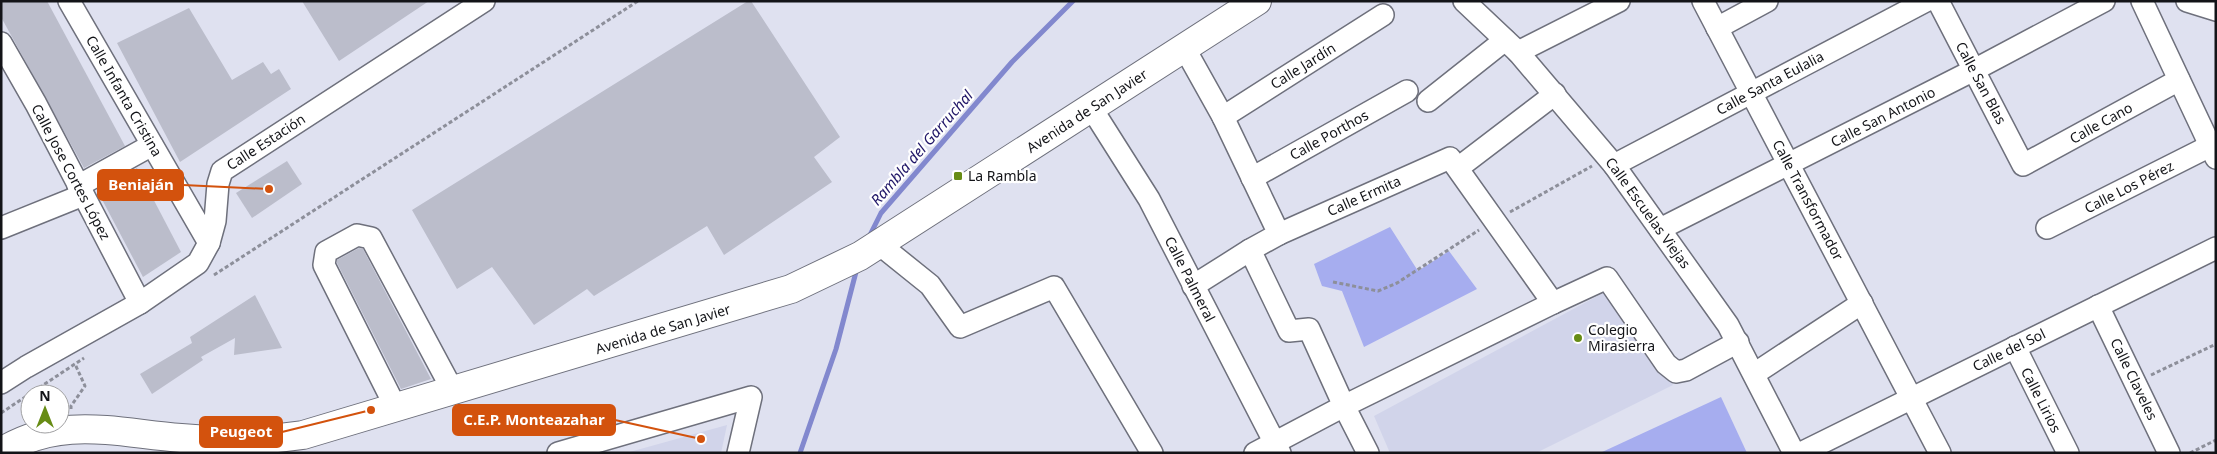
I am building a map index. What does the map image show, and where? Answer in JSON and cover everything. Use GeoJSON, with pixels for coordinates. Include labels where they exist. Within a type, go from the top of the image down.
{"type":"FeatureCollection","features":[{"type":"Feature","properties":{"kind":"main road","name":"Avenida de San Javier"},"geometry":{"type":"LineString","coordinates":[[1,452],[49,431],[77,428],[204,440],[255,441],[303,435],[762,299],[823,276],[879,244],[1092,109],[1257,1]]}},
{"type":"Feature","properties":{"kind":"street","name":"Calle Infanta Cristina"},"geometry":{"type":"LineString","coordinates":[[69,1],[209,244]]}},
{"type":"Feature","properties":{"kind":"street","name":"Calle Estación"},"geometry":{"type":"LineString","coordinates":[[1,383],[140,303],[198,263],[209,244],[214,221],[218,184],[222,171],[484,1]]}},
{"type":"Feature","properties":{"kind":"street","name":"Calle Escuelas Viejas"},"geometry":{"type":"LineString","coordinates":[[1464,1],[1511,46],[1555,94],[1611,161],[1738,342],[1794,453]]}},
{"type":"Feature","properties":{"kind":"street"},"geometry":{"type":"LineString","coordinates":[[1428,101],[1511,46],[1619,1]]}},
{"type":"Feature","properties":{"kind":"street","name":"Calle Transformador"},"geometry":{"type":"LineString","coordinates":[[1703,1],[1940,453]]}},
{"type":"Feature","properties":{"kind":"street"},"geometry":{"type":"LineString","coordinates":[[1717,28],[1766,1]]}},
{"type":"Feature","properties":{"kind":"street","name":"Calle Santa Eulalia"},"geometry":{"type":"LineString","coordinates":[[1611,161],[1752,93],[1926,1]]}},
{"type":"Feature","properties":{"kind":"street","name":"Calle San Blas"},"geometry":{"type":"LineString","coordinates":[[1938,1],[2023,165]]}},
{"type":"Feature","properties":{"kind":"street","name":"Calle San Antonio"},"geometry":{"type":"LineString","coordinates":[[1660,229],[1974,70],[2104,1]]}},
{"type":"Feature","properties":{"kind":"street"},"geometry":{"type":"LineString","coordinates":[[2142,1],[2213,152]]}},
{"type":"Feature","properties":{"kind":"street"},"geometry":{"type":"LineString","coordinates":[[2187,1],[2216,10]]}},
{"type":"Feature","properties":{"kind":"street","name":"Calle Jardín"},"geometry":{"type":"LineString","coordinates":[[1223,117],[1383,16]]}},
{"type":"Feature","properties":{"kind":"street","name":"Calle Jose Cortes López"},"geometry":{"type":"LineString","coordinates":[[1,43],[36,104],[140,303]]}},
{"type":"Feature","properties":{"kind":"street"},"geometry":{"type":"LineString","coordinates":[[1184,49],[1223,117],[1279,234]]}},
{"type":"Feature","properties":{"kind":"street","name":"Calle Cano"},"geometry":{"type":"LineString","coordinates":[[2023,165],[2179,80]]}},
{"type":"Feature","properties":{"kind":"street","name":"Calle Porthos"},"geometry":{"type":"LineString","coordinates":[[1252,178],[1407,91]]}},
{"type":"Feature","properties":{"kind":"street","name":"Calle Ermita"},"geometry":{"type":"LineString","coordinates":[[1193,286],[1279,234],[1454,163],[1555,94]]}},
{"type":"Feature","properties":{"kind":"street","name":"Calle Palmeral"},"geometry":{"type":"LineString","coordinates":[[1092,109],[1149,199],[1278,448]]}},
{"type":"Feature","properties":{"kind":"street"},"geometry":{"type":"LineString","coordinates":[[1,228],[81,190],[152,145]]}},
{"type":"Feature","properties":{"kind":"street","name":"Calle Los Pérez"},"geometry":{"type":"LineString","coordinates":[[2047,228],[2213,152]]}},
{"type":"Feature","properties":{"kind":"street"},"geometry":{"type":"LineString","coordinates":[[1454,163],[1553,303]]}},
{"type":"Feature","properties":{"kind":"street"},"geometry":{"type":"LineString","coordinates":[[396,408],[324,265],[326,252],[357,235],[371,238],[453,391]]}},
{"type":"Feature","properties":{"kind":"street"},"geometry":{"type":"LineString","coordinates":[[879,244],[930,285],[960,327],[1054,287],[1152,453]]}},
{"type":"Feature","properties":{"kind":"street","name":"Calle del Sol"},"geometry":{"type":"LineString","coordinates":[[1801,453],[2216,248]]}},
{"type":"Feature","properties":{"kind":"street"},"geometry":{"type":"LineString","coordinates":[[1250,250],[1289,331],[1309,329],[1368,453]]}},
{"type":"Feature","properties":{"kind":"street"},"geometry":{"type":"LineString","coordinates":[[1255,453],[1278,448],[1344,406],[1607,278],[1666,364],[1676,372],[1686,370],[1738,342]]}},
{"type":"Feature","properties":{"kind":"street"},"geometry":{"type":"LineString","coordinates":[[1754,374],[1862,303]]}},
{"type":"Feature","properties":{"kind":"street","name":"Calle Claveles"},"geometry":{"type":"LineString","coordinates":[[2098,306],[2168,453]]}},
{"type":"Feature","properties":{"kind":"street","name":"Calle Lirios"},"geometry":{"type":"LineString","coordinates":[[2014,348],[2068,453]]}},
{"type":"Feature","properties":{"kind":"street"},"geometry":{"type":"LineString","coordinates":[[558,453],[751,397],[738,453]]}},
{"type":"Feature","properties":{"kind":"path"},"geometry":{"type":"LineString","coordinates":[[208,278],[638,1]]}},
{"type":"Feature","properties":{"kind":"path"},"geometry":{"type":"LineString","coordinates":[[1333,282],[1378,291],[1397,283],[1495,220],[1611,161]]}},
{"type":"Feature","properties":{"kind":"path"},"geometry":{"type":"LineString","coordinates":[[2135,382],[2216,344]]}},
{"type":"Feature","properties":{"kind":"path"},"geometry":{"type":"LineString","coordinates":[[1,413],[91,354]]}},
{"type":"Feature","properties":{"kind":"path"},"geometry":{"type":"LineString","coordinates":[[75,364],[85,386],[71,406],[77,428]]}},
{"type":"Feature","properties":{"kind":"path"},"geometry":{"type":"LineString","coordinates":[[2190,453],[2216,440]]}},
{"type":"Feature","properties":{"kind":"shaded area"},"geometry":{"type":"Polygon","coordinates":[[[1390,227],[1418,271],[1449,251],[1477,289],[1364,347],[1342,291],[1322,286],[1314,264],[1390,227]]]}},
{"type":"Feature","properties":{"kind":"shaded area","name":"Colegio Mirasierra"},"geometry":{"type":"Polygon","coordinates":[[[1605,292],[1673,385],[1536,453],[1390,453],[1374,416],[1605,292]]]}},
{"type":"Feature","properties":{"kind":"shaded area"},"geometry":{"type":"Polygon","coordinates":[[[1721,397],[1747,453],[1600,453],[1721,397]]]}},
{"type":"Feature","properties":{"kind":"shaded area"},"geometry":{"type":"Polygon","coordinates":[[[727,425],[721,453],[626,453],[727,425]]]}},
{"type":"Feature","properties":{"kind":"building"},"geometry":{"type":"Polygon","coordinates":[[[1,1],[47,1],[125,146],[84,168],[1,17],[1,1]]]}},
{"type":"Feature","properties":{"kind":"building"},"geometry":{"type":"Polygon","coordinates":[[[302,1],[429,1],[339,61],[302,1]]]}},
{"type":"Feature","properties":{"kind":"building"},"geometry":{"type":"Polygon","coordinates":[[[748,1],[751,1],[840,137],[814,157],[832,182],[724,255],[707,226],[594,296],[587,289],[534,325],[492,267],[457,289],[412,210],[748,1]]]}},
{"type":"Feature","properties":{"kind":"building"},"geometry":{"type":"Polygon","coordinates":[[[189,8],[232,80],[263,62],[271,74],[279,69],[291,89],[180,162],[117,43],[189,8]]]}},
{"type":"Feature","properties":{"kind":"building"},"geometry":{"type":"Polygon","coordinates":[[[287,161],[302,184],[252,218],[236,193],[287,161]]]}},
{"type":"Feature","properties":{"kind":"building"},"geometry":{"type":"Polygon","coordinates":[[[137,168],[181,252],[143,277],[97,190],[137,168]]]}},
{"type":"Feature","properties":{"kind":"building"},"geometry":{"type":"Polygon","coordinates":[[[359,248],[363,249],[431,379],[401,389],[337,263],[337,260],[359,248]]]}},
{"type":"Feature","properties":{"kind":"building"},"geometry":{"type":"Polygon","coordinates":[[[255,295],[282,348],[234,355],[235,338],[201,357],[203,360],[152,394],[140,374],[192,343],[190,337],[255,295]]]}},
{"type":"Feature","properties":{"kind":"waterway","name":"Rambla del Garruchal"},"geometry":{"type":"LineString","coordinates":[[869,237],[881,213],[1012,62],[1073,1]]}},
{"type":"Feature","properties":{"kind":"waterway","name":"Rambla del Garruchal"},"geometry":{"type":"LineString","coordinates":[[800,453],[836,349],[857,268]]}},
{"type":"Feature","properties":{"kind":"place","name":"La Rambla"},"geometry":{"type":"Point","coordinates":[958,176]}},
{"type":"Feature","properties":{"kind":"place","name":"Beniaján"},"geometry":{"type":"Point","coordinates":[269,189]}},
{"type":"Feature","properties":{"kind":"place","name":"Colegio Mirasierra"},"geometry":{"type":"Point","coordinates":[1578,338]}},
{"type":"Feature","properties":{"kind":"place","name":"Peugeot"},"geometry":{"type":"Point","coordinates":[371,410]}},
{"type":"Feature","properties":{"kind":"place","name":"C.E.P. Monteazahar"},"geometry":{"type":"Point","coordinates":[701,439]}}]}
